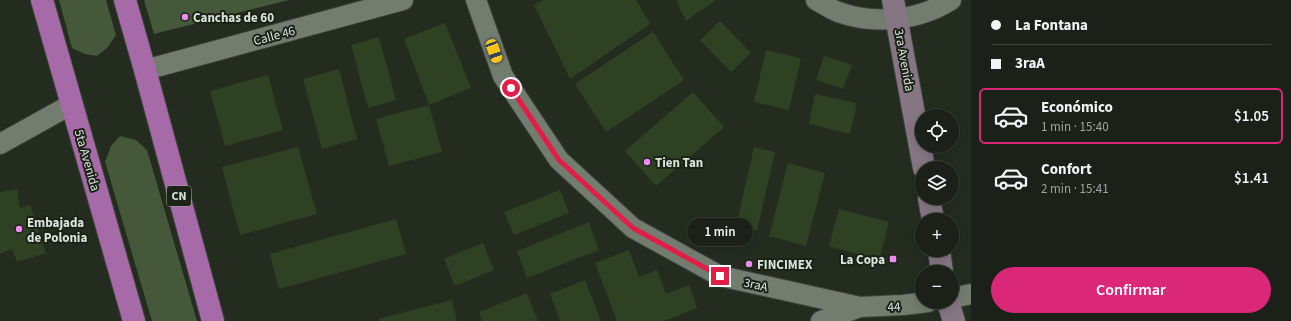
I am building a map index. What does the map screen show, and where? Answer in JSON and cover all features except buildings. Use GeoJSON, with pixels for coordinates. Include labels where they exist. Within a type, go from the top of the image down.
{"type":"FeatureCollection","features":[{"type":"Feature","properties":{"kind":"highway","name":"5ta Avenida"},"geometry":{"type":"LineString","coordinates":[[42,0],[134,321]]}},
{"type":"Feature","properties":{"kind":"highway","name":"CN"},"geometry":{"type":"LineString","coordinates":[[124,0],[146,70],[213,321]]}},
{"type":"Feature","properties":{"kind":"main road","name":"3ra Avenida"},"geometry":{"type":"LineString","coordinates":[[895,9],[923,161]]}},
{"type":"Feature","properties":{"kind":"main road"},"geometry":{"type":"LineString","coordinates":[[950,309],[954,321]]}},
{"type":"Feature","properties":{"kind":"street","name":"Calle 46"},"geometry":{"type":"LineString","coordinates":[[146,70],[403,0]]}},
{"type":"Feature","properties":{"kind":"street","name":"3raA"},"geometry":{"type":"LineString","coordinates":[[476,0],[504,76],[559,160],[633,228],[720,276],[860,307]]}},
{"type":"Feature","properties":{"kind":"street"},"geometry":{"type":"LineString","coordinates":[[816,0],[838,12],[871,20],[895,9],[905,18],[938,8],[951,0]]}},
{"type":"Feature","properties":{"kind":"street"},"geometry":{"type":"LineString","coordinates":[[0,144],[72,104]]}},
{"type":"Feature","properties":{"kind":"street"},"geometry":{"type":"LineString","coordinates":[[959,297],[971,294]]}},
{"type":"Feature","properties":{"kind":"street","name":"44"},"geometry":{"type":"LineString","coordinates":[[860,307],[915,304]]}},
{"type":"Feature","properties":{"kind":"street"},"geometry":{"type":"LineString","coordinates":[[821,321],[860,307]]}},
{"type":"Feature","properties":{"kind":"green space"},"geometry":{"type":"Polygon","coordinates":[[[59,0],[106,0],[116,35],[108,47],[97,56],[85,54],[72,48],[59,0]]]}},
{"type":"Feature","properties":{"kind":"green space","name":"Canchas de 60"},"geometry":{"type":"Polygon","coordinates":[[[144,0],[289,0],[154,34],[144,0]]]}},
{"type":"Feature","properties":{"kind":"green space"},"geometry":{"type":"Polygon","coordinates":[[[120,136],[136,140],[147,150],[197,321],[152,321],[105,162],[111,146],[120,136]]]}},
{"type":"Feature","properties":{"kind":"place","name":"Canchas de 60"},"geometry":{"type":"Point","coordinates":[185,17]}},
{"type":"Feature","properties":{"kind":"place","name":"Tien Tan"},"geometry":{"type":"Point","coordinates":[647,162]}},
{"type":"Feature","properties":{"kind":"place","name":"Embajada de Polonia"},"geometry":{"type":"Point","coordinates":[19,229]}},
{"type":"Feature","properties":{"kind":"place","name":"La Copa"},"geometry":{"type":"Point","coordinates":[893,259]}},
{"type":"Feature","properties":{"kind":"place","name":"FINCIMEX"},"geometry":{"type":"Point","coordinates":[749,264]}},
{"type":"Feature","properties":{"kind":"route"},"geometry":{"type":"LineString","coordinates":[[511,88],[559,160],[633,228],[720,276]]}}]}
